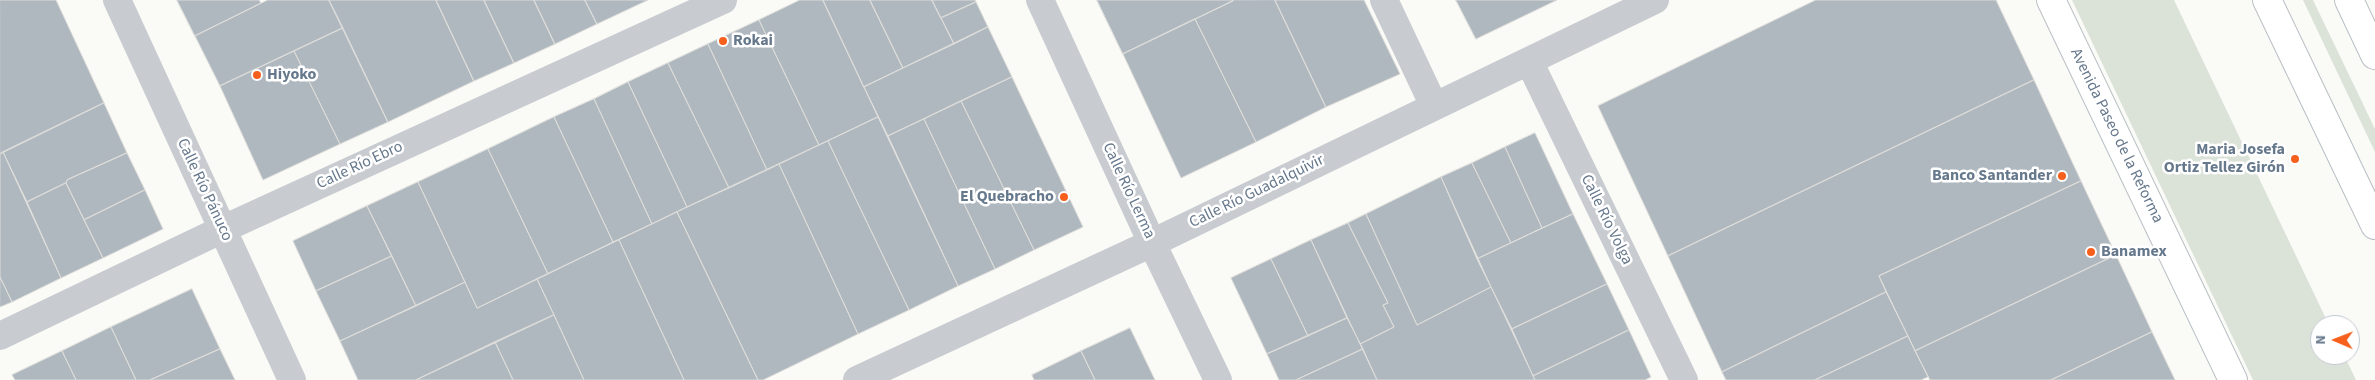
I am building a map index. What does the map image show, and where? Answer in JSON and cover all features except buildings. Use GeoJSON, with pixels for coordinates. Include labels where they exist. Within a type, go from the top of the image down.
{"type":"FeatureCollection","features":[{"type":"Feature","properties":{"kind":"street","name":"Calle Río Pánuco"},"geometry":{"type":"LineString","coordinates":[[116,0],[292,380]]}},
{"type":"Feature","properties":{"kind":"street","name":"Calle Río Ebro"},"geometry":{"type":"LineString","coordinates":[[0,336],[222,229],[723,0]]}},
{"type":"Feature","properties":{"kind":"street","name":"Calle Río Lerma"},"geometry":{"type":"LineString","coordinates":[[1040,0],[1152,243],[1218,380]]}},
{"type":"Feature","properties":{"kind":"street"},"geometry":{"type":"LineString","coordinates":[[1384,0],[1434,106]]}},
{"type":"Feature","properties":{"kind":"street","name":"Calle Río Guadalquivir"},"geometry":{"type":"LineString","coordinates":[[858,380],[1152,243],[1655,0]]}},
{"type":"Feature","properties":{"kind":"street","name":"Avenida Paseo de la Reforma"},"geometry":{"type":"LineString","coordinates":[[2051,0],[2234,380]]}},
{"type":"Feature","properties":{"kind":"street"},"geometry":{"type":"LineString","coordinates":[[2267,0],[2375,225]]}},
{"type":"Feature","properties":{"kind":"street"},"geometry":{"type":"LineString","coordinates":[[2349,0],[2375,54]]}},
{"type":"Feature","properties":{"kind":"street","name":"Calle Río Volga"},"geometry":{"type":"LineString","coordinates":[[1529,61],[1684,380]]}},
{"type":"Feature","properties":{"kind":"shaded area"},"geometry":{"type":"Polygon","coordinates":[[[2072,0],[2174,0],[2324,315],[2310,315],[2310,365],[2349,365],[2356,380],[2253,380],[2072,0]]]}},
{"type":"Feature","properties":{"kind":"shaded area"},"geometry":{"type":"Polygon","coordinates":[[[2303,0],[2313,0],[2375,129],[2375,152],[2303,0]]]}},
{"type":"Feature","properties":{"kind":"place","name":"Rokai"},"geometry":{"type":"Point","coordinates":[723,41]}},
{"type":"Feature","properties":{"kind":"place","name":"Hiyoko"},"geometry":{"type":"Point","coordinates":[257,75]}},
{"type":"Feature","properties":{"kind":"place","name":"Maria Josefa Ortiz Tellez Girón"},"geometry":{"type":"Point","coordinates":[2295,159]}},
{"type":"Feature","properties":{"kind":"place","name":"Banco Santander"},"geometry":{"type":"Point","coordinates":[2062,176]}},
{"type":"Feature","properties":{"kind":"place","name":"El Quebracho"},"geometry":{"type":"Point","coordinates":[1064,197]}},
{"type":"Feature","properties":{"kind":"place","name":"Banamex"},"geometry":{"type":"Point","coordinates":[2091,252]}}]}
